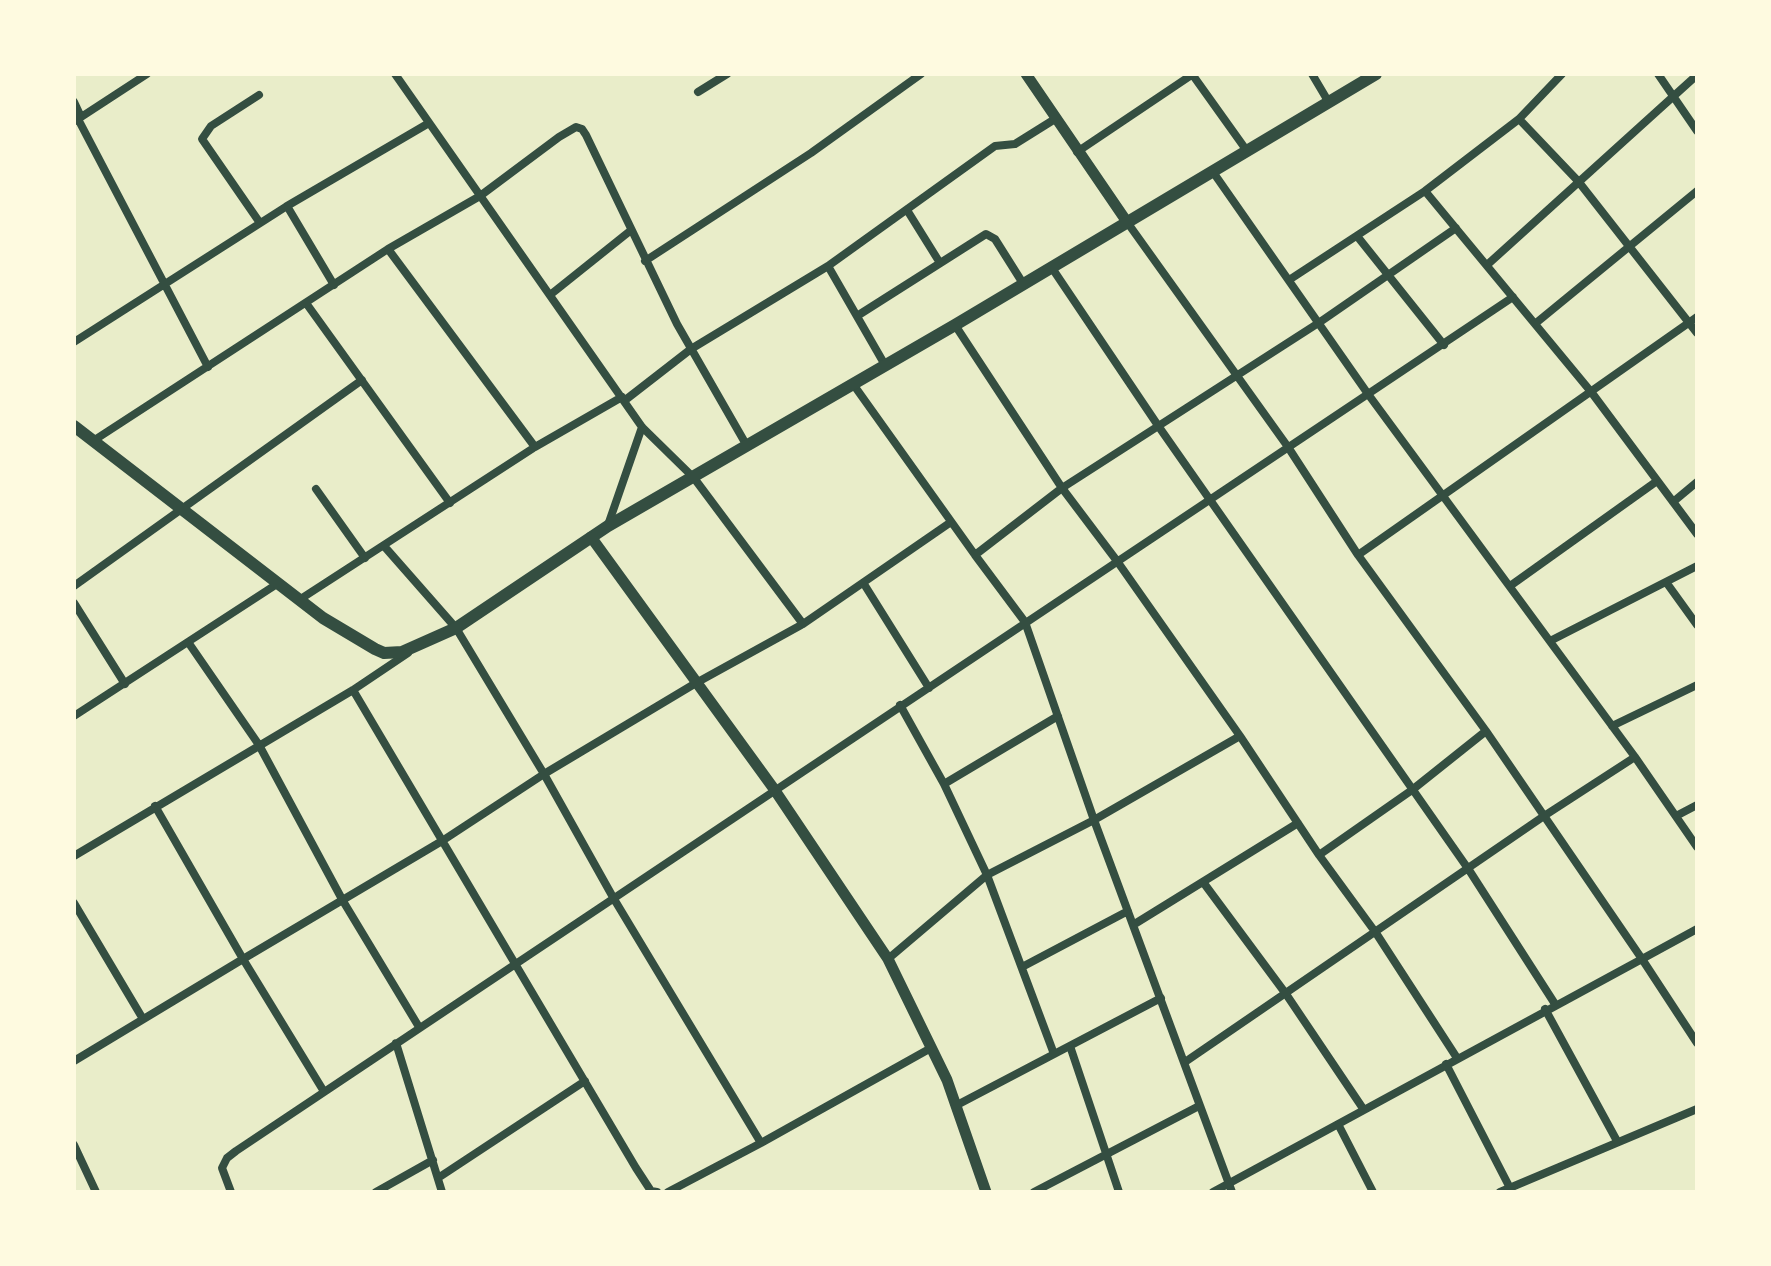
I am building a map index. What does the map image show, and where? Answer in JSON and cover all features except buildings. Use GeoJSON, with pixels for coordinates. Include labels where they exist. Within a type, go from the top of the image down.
{"type":"FeatureCollection","features":[{"type":"Feature","properties":{"kind":"main road"},"geometry":{"type":"LineString","coordinates":[[74,426],[299,600],[375,649],[395,654],[414,649],[456,628],[608,526],[1024,285],[1376,74]]}},
{"type":"Feature","properties":{"kind":"street"},"geometry":{"type":"LineString","coordinates":[[78,119],[147,74]]}},
{"type":"Feature","properties":{"kind":"street"},"geometry":{"type":"LineString","coordinates":[[395,74],[642,427],[694,478],[803,624]]}},
{"type":"Feature","properties":{"kind":"street"},"geometry":{"type":"LineString","coordinates":[[698,92],[727,74]]}},
{"type":"Feature","properties":{"kind":"street"},"geometry":{"type":"LineString","coordinates":[[645,261],[811,153],[921,74]]}},
{"type":"Feature","properties":{"kind":"street"},"geometry":{"type":"LineString","coordinates":[[1026,74],[1077,152],[1288,447],[1358,555],[1486,731],[1697,1043]]}},
{"type":"Feature","properties":{"kind":"street"},"geometry":{"type":"LineString","coordinates":[[1077,152],[1192,74],[1247,151]]}},
{"type":"Feature","properties":{"kind":"street"},"geometry":{"type":"LineString","coordinates":[[1312,74],[1328,101]]}},
{"type":"Feature","properties":{"kind":"street"},"geometry":{"type":"LineString","coordinates":[[1289,280],[1425,191],[1519,119],[1562,74]]}},
{"type":"Feature","properties":{"kind":"street"},"geometry":{"type":"LineString","coordinates":[[1658,74],[1697,131]]}},
{"type":"Feature","properties":{"kind":"street"},"geometry":{"type":"LineString","coordinates":[[1487,265],[1697,75]]}},
{"type":"Feature","properties":{"kind":"street"},"geometry":{"type":"LineString","coordinates":[[259,95],[211,126],[202,139],[260,223]]}},
{"type":"Feature","properties":{"kind":"street"},"geometry":{"type":"LineString","coordinates":[[74,102],[78,119],[208,367]]}},
{"type":"Feature","properties":{"kind":"street"},"geometry":{"type":"LineString","coordinates":[[299,600],[535,447],[623,399],[691,349],[828,266],[995,146],[1015,144],[1055,119]]}},
{"type":"Feature","properties":{"kind":"street"},"geometry":{"type":"LineString","coordinates":[[1519,119],[1578,181],[1693,320],[1697,333]]}},
{"type":"Feature","properties":{"kind":"street"},"geometry":{"type":"LineString","coordinates":[[74,342],[287,206],[429,123]]}},
{"type":"Feature","properties":{"kind":"street"},"geometry":{"type":"LineString","coordinates":[[93,441],[388,249],[480,196],[559,137],[580,128],[691,349],[747,446]]}},
{"type":"Feature","properties":{"kind":"street"},"geometry":{"type":"LineString","coordinates":[[1213,172],[1368,394],[1445,495],[1697,847]]}},
{"type":"Feature","properties":{"kind":"street"},"geometry":{"type":"LineString","coordinates":[[1425,191],[1592,393],[1697,534]]}},
{"type":"Feature","properties":{"kind":"street"},"geometry":{"type":"LineString","coordinates":[[1536,323],[1697,191]]}},
{"type":"Feature","properties":{"kind":"street"},"geometry":{"type":"LineString","coordinates":[[287,206],[334,285]]}},
{"type":"Feature","properties":{"kind":"street"},"geometry":{"type":"LineString","coordinates":[[907,210],[940,263]]}},
{"type":"Feature","properties":{"kind":"street"},"geometry":{"type":"LineString","coordinates":[[975,555],[1062,488],[1320,322],[1456,228]]}},
{"type":"Feature","properties":{"kind":"street"},"geometry":{"type":"LineString","coordinates":[[550,295],[630,231]]}},
{"type":"Feature","properties":{"kind":"street"},"geometry":{"type":"LineString","coordinates":[[857,316],[981,236],[990,235],[1024,285]]}},
{"type":"Feature","properties":{"kind":"street"},"geometry":{"type":"LineString","coordinates":[[1357,236],[1444,345]]}},
{"type":"Feature","properties":{"kind":"street"},"geometry":{"type":"LineString","coordinates":[[388,249],[535,447]]}},
{"type":"Feature","properties":{"kind":"street"},"geometry":{"type":"LineString","coordinates":[[828,266],[885,365]]}},
{"type":"Feature","properties":{"kind":"street"},"geometry":{"type":"LineString","coordinates":[[1052,268],[1159,427],[1211,497],[1469,870],[1555,1004]]}},
{"type":"Feature","properties":{"kind":"street"},"geometry":{"type":"LineString","coordinates":[[231,1192],[222,1172],[227,1158],[323,1090],[614,899],[1513,297]]}},
{"type":"Feature","properties":{"kind":"street"},"geometry":{"type":"LineString","coordinates":[[306,303],[450,503]]}},
{"type":"Feature","properties":{"kind":"street"},"geometry":{"type":"LineString","coordinates":[[1358,555],[1693,320]]}},
{"type":"Feature","properties":{"kind":"street"},"geometry":{"type":"LineString","coordinates":[[955,325],[1062,488],[1240,736],[1319,855],[1376,933],[1457,1058]]}},
{"type":"Feature","properties":{"kind":"street"},"geometry":{"type":"LineString","coordinates":[[74,586],[362,380]]}},
{"type":"Feature","properties":{"kind":"street"},"geometry":{"type":"LineString","coordinates":[[853,384],[1025,622],[1094,820],[1231,1188]]}},
{"type":"Feature","properties":{"kind":"street"},"geometry":{"type":"LineString","coordinates":[[608,526],[642,427]]}},
{"type":"Feature","properties":{"kind":"street"},"geometry":{"type":"LineString","coordinates":[[1510,586],[1657,481]]}},
{"type":"Feature","properties":{"kind":"street"},"geometry":{"type":"LineString","coordinates":[[1673,502],[1697,482]]}},
{"type":"Feature","properties":{"kind":"street"},"geometry":{"type":"LineString","coordinates":[[316,489],[365,558]]}},
{"type":"Feature","properties":{"kind":"street"},"geometry":{"type":"LineString","coordinates":[[74,1061],[442,841],[544,774],[696,683],[803,624],[951,522]]}},
{"type":"Feature","properties":{"kind":"street"},"geometry":{"type":"LineString","coordinates":[[591,537],[774,789],[888,959],[957,1105],[986,1192]]}},
{"type":"Feature","properties":{"kind":"street"},"geometry":{"type":"LineString","coordinates":[[384,546],[456,628],[761,1143]]}},
{"type":"Feature","properties":{"kind":"street"},"geometry":{"type":"LineString","coordinates":[[1550,641],[1697,566]]}},
{"type":"Feature","properties":{"kind":"street"},"geometry":{"type":"LineString","coordinates":[[1666,582],[1697,625]]}},
{"type":"Feature","properties":{"kind":"street"},"geometry":{"type":"LineString","coordinates":[[74,716],[277,584]]}},
{"type":"Feature","properties":{"kind":"street"},"geometry":{"type":"LineString","coordinates":[[864,584],[929,688]]}},
{"type":"Feature","properties":{"kind":"street"},"geometry":{"type":"LineString","coordinates":[[74,603],[125,684]]}},
{"type":"Feature","properties":{"kind":"street"},"geometry":{"type":"LineString","coordinates":[[188,642],[259,745],[343,901],[419,1027]]}},
{"type":"Feature","properties":{"kind":"street"},"geometry":{"type":"LineString","coordinates":[[74,856],[353,690],[414,649]]}},
{"type":"Feature","properties":{"kind":"street"},"geometry":{"type":"LineString","coordinates":[[1612,726],[1697,685]]}},
{"type":"Feature","properties":{"kind":"street"},"geometry":{"type":"LineString","coordinates":[[353,690],[652,1192]]}},
{"type":"Feature","properties":{"kind":"street"},"geometry":{"type":"LineString","coordinates":[[900,705],[944,784],[987,875],[1054,1054]]}},
{"type":"Feature","properties":{"kind":"street"},"geometry":{"type":"LineString","coordinates":[[944,784],[1058,716]]}},
{"type":"Feature","properties":{"kind":"street"},"geometry":{"type":"LineString","coordinates":[[1319,855],[1412,790],[1486,731]]}},
{"type":"Feature","properties":{"kind":"street"},"geometry":{"type":"LineString","coordinates":[[888,959],[987,875],[1094,820],[1240,736]]}},
{"type":"Feature","properties":{"kind":"street"},"geometry":{"type":"LineString","coordinates":[[1185,1062],[1635,757]]}},
{"type":"Feature","properties":{"kind":"street"},"geometry":{"type":"LineString","coordinates":[[1676,816],[1697,805]]}},
{"type":"Feature","properties":{"kind":"street"},"geometry":{"type":"LineString","coordinates":[[155,806],[323,1090]]}},
{"type":"Feature","properties":{"kind":"street"},"geometry":{"type":"LineString","coordinates":[[1133,925],[1298,823]]}},
{"type":"Feature","properties":{"kind":"street"},"geometry":{"type":"LineString","coordinates":[[1203,882],[1286,994],[1364,1110]]}},
{"type":"Feature","properties":{"kind":"street"},"geometry":{"type":"LineString","coordinates":[[74,903],[143,1019]]}},
{"type":"Feature","properties":{"kind":"street"},"geometry":{"type":"LineString","coordinates":[[1022,967],[1128,911]]}},
{"type":"Feature","properties":{"kind":"street"},"geometry":{"type":"LineString","coordinates":[[1213,1192],[1231,1188],[1338,1124],[1697,929]]}},
{"type":"Feature","properties":{"kind":"street"},"geometry":{"type":"LineString","coordinates":[[957,1105],[1161,998]]}},
{"type":"Feature","properties":{"kind":"street"},"geometry":{"type":"LineString","coordinates":[[1545,1009],[1617,1141]]}},
{"type":"Feature","properties":{"kind":"street"},"geometry":{"type":"LineString","coordinates":[[396,1043],[442,1192]]}},
{"type":"Feature","properties":{"kind":"street"},"geometry":{"type":"LineString","coordinates":[[1070,1046],[1119,1192]]}},
{"type":"Feature","properties":{"kind":"street"},"geometry":{"type":"LineString","coordinates":[[668,1192],[931,1048]]}},
{"type":"Feature","properties":{"kind":"street"},"geometry":{"type":"LineString","coordinates":[[1446,1064],[1510,1188]]}},
{"type":"Feature","properties":{"kind":"street"},"geometry":{"type":"LineString","coordinates":[[438,1178],[585,1081]]}},
{"type":"Feature","properties":{"kind":"street"},"geometry":{"type":"LineString","coordinates":[[1034,1192],[1199,1106]]}},
{"type":"Feature","properties":{"kind":"street"},"geometry":{"type":"LineString","coordinates":[[1500,1192],[1697,1109]]}},
{"type":"Feature","properties":{"kind":"street"},"geometry":{"type":"LineString","coordinates":[[1338,1124],[1373,1192]]}},
{"type":"Feature","properties":{"kind":"street"},"geometry":{"type":"LineString","coordinates":[[74,1145],[96,1192]]}},
{"type":"Feature","properties":{"kind":"street"},"geometry":{"type":"LineString","coordinates":[[376,1192],[433,1160]]}}]}
